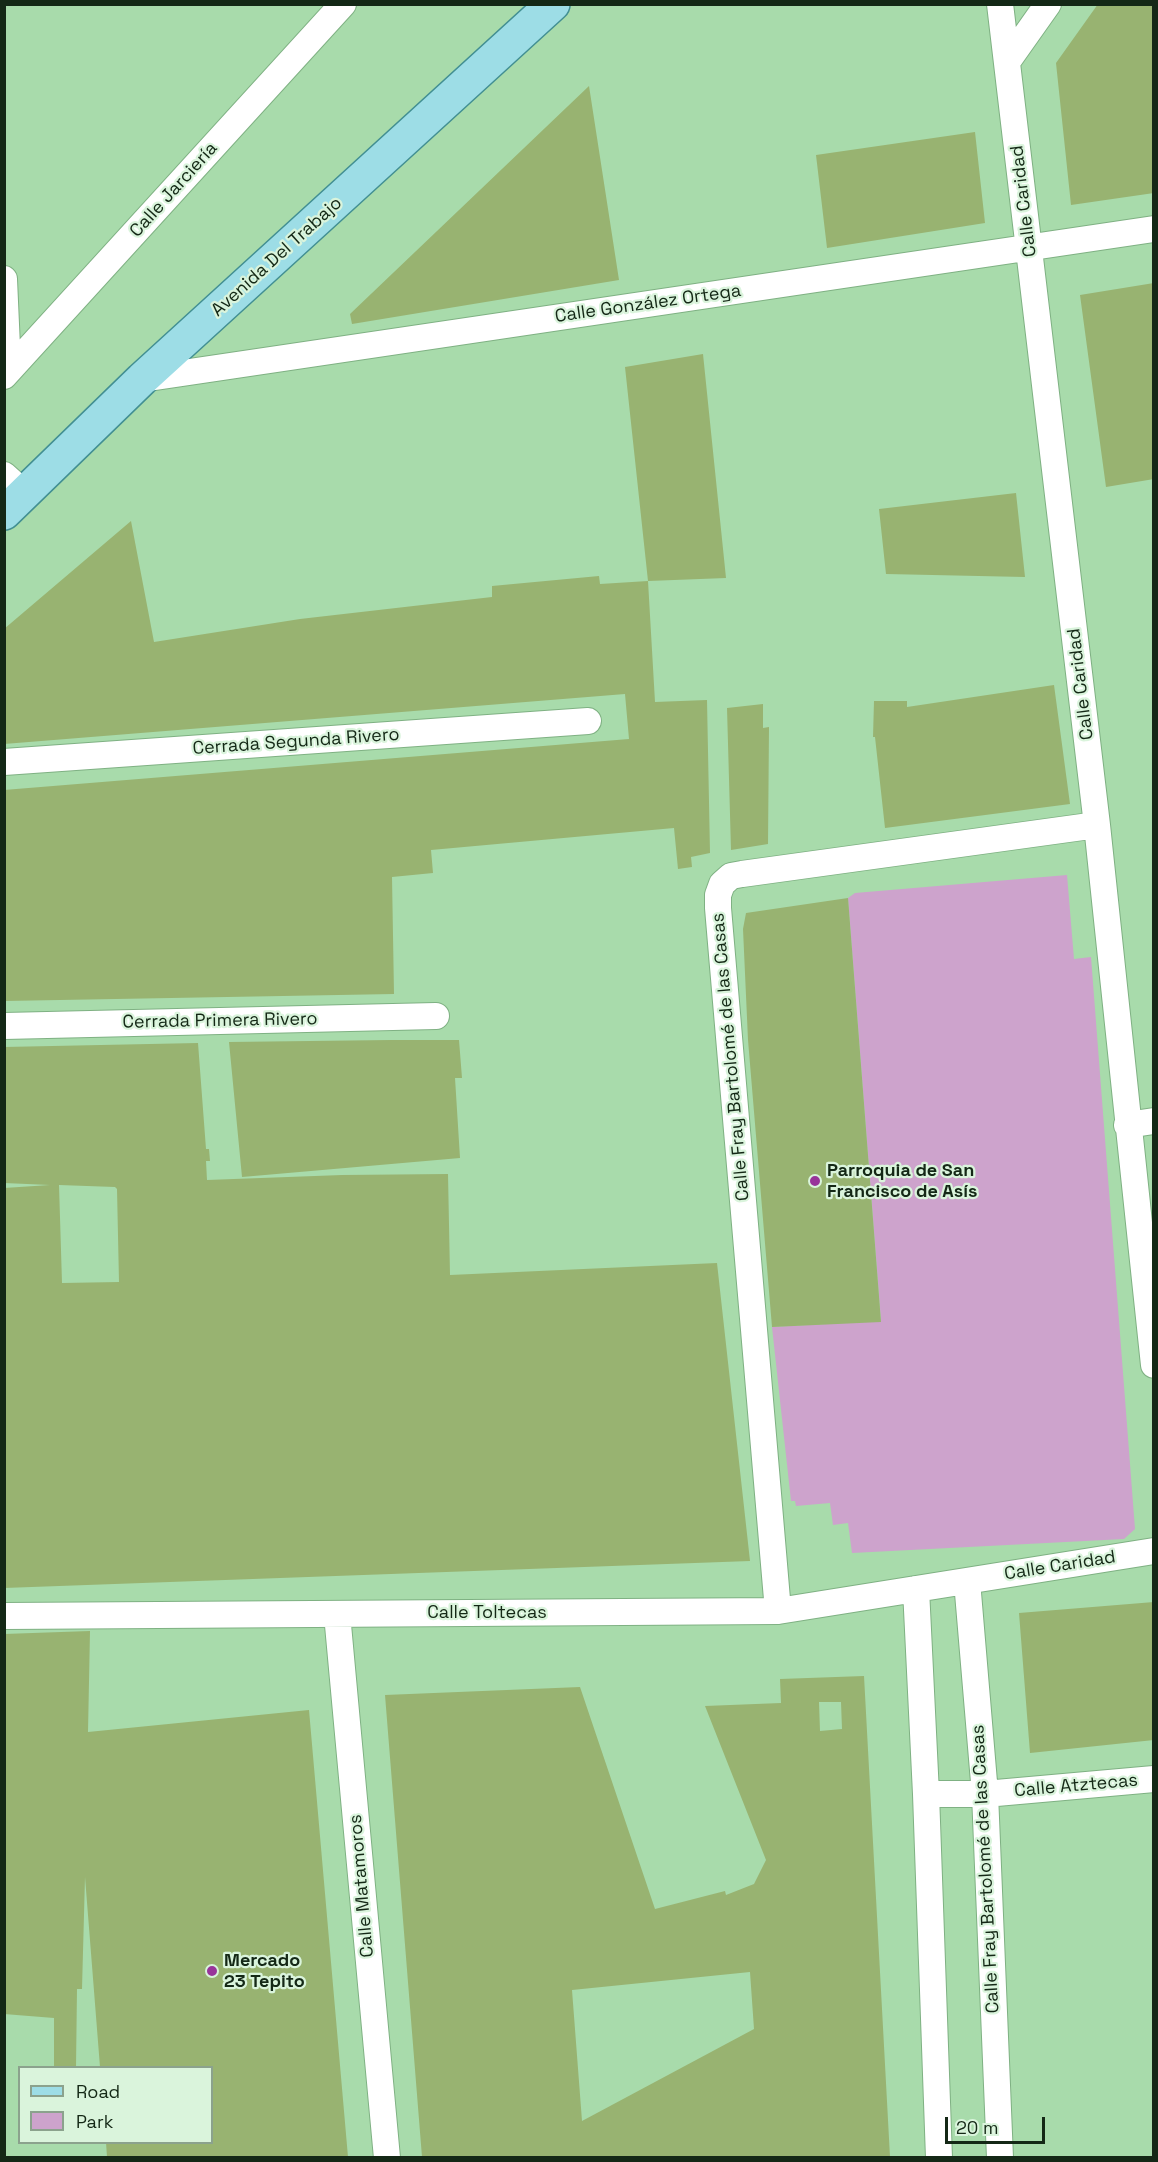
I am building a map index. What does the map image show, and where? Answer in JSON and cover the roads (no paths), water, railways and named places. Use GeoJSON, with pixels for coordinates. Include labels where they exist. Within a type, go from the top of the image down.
{"type":"FeatureCollection","features":[{"type":"Feature","properties":{"kind":"main road","name":"Avenida Del Trabajo"},"geometry":{"type":"LineString","coordinates":[[11,494],[142,379],[554,4]]}},
{"type":"Feature","properties":{"kind":"street","name":"Calle Jarciería"},"geometry":{"type":"LineString","coordinates":[[6,373],[343,4]]}},
{"type":"Feature","properties":{"kind":"street","name":"Calle Caridad"},"geometry":{"type":"LineString","coordinates":[[1000,4],[1097,825],[1154,1365]]}},
{"type":"Feature","properties":{"kind":"street"},"geometry":{"type":"LineString","coordinates":[[1007,62],[1048,4]]}},
{"type":"Feature","properties":{"kind":"street","name":"Calle González Ortega"},"geometry":{"type":"LineString","coordinates":[[142,379],[1154,229]]}},
{"type":"Feature","properties":{"kind":"street"},"geometry":{"type":"LineString","coordinates":[[4,279],[6,373]]}},
{"type":"Feature","properties":{"kind":"street","name":"Cerrada Segunda Rivero"},"geometry":{"type":"LineString","coordinates":[[4,762],[588,721]]}},
{"type":"Feature","properties":{"kind":"street","name":"Calle Fray Bartolomé de las Casas"},"geometry":{"type":"LineString","coordinates":[[778,1611],[718,908],[718,896],[722,884],[731,876],[742,874],[1097,825]]}},
{"type":"Feature","properties":{"kind":"street","name":"Cerrada Primera Rivero"},"geometry":{"type":"LineString","coordinates":[[4,1026],[435,1016]]}},
{"type":"Feature","properties":{"kind":"street"},"geometry":{"type":"LineString","coordinates":[[1127,1125],[1154,1121]]}},
{"type":"Feature","properties":{"kind":"street","name":"Calle Caridad"},"geometry":{"type":"LineString","coordinates":[[967,1581],[1154,1551]]}},
{"type":"Feature","properties":{"kind":"street","name":"Calle Fray Bartolomé de las Casas"},"geometry":{"type":"LineString","coordinates":[[967,1581],[985,1794],[1000,2157]]}},
{"type":"Feature","properties":{"kind":"street","name":"Calle Toltecas"},"geometry":{"type":"LineString","coordinates":[[4,1616],[778,1611],[967,1581]]}},
{"type":"Feature","properties":{"kind":"street"},"geometry":{"type":"LineString","coordinates":[[916,1589],[939,2157]]}},
{"type":"Feature","properties":{"kind":"street","name":"Calle Matamoros"},"geometry":{"type":"LineString","coordinates":[[337,1614],[387,2157]]}},
{"type":"Feature","properties":{"kind":"street","name":"Calle Atztecas"},"geometry":{"type":"LineString","coordinates":[[926,1794],[985,1794],[1154,1779]]}},
{"type":"Feature","properties":{"kind":"place","name":"Parroquia de San Francisco de Asís"},"geometry":{"type":"Point","coordinates":[815,1181]}},
{"type":"Feature","properties":{"kind":"place","name":"Mercado 23 Tepito"},"geometry":{"type":"Point","coordinates":[212,1971]}}]}
